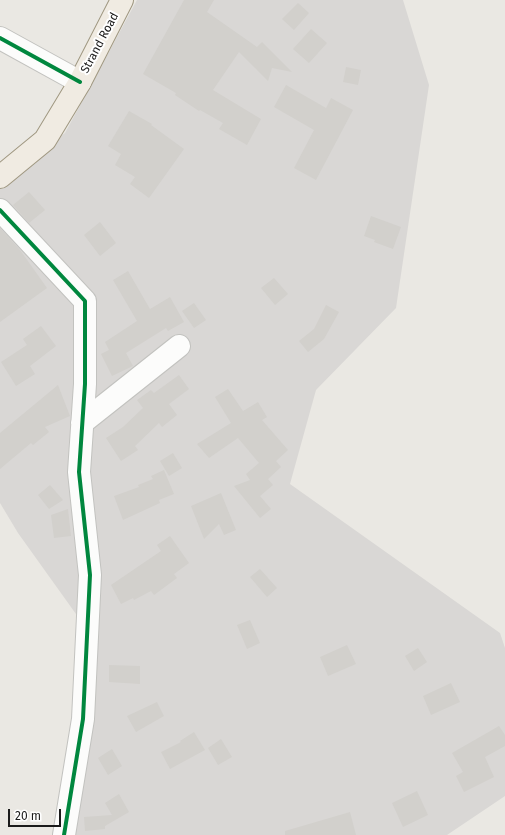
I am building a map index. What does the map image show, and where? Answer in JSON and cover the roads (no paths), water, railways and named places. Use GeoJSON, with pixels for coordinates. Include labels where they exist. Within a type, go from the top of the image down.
{"type":"FeatureCollection","features":[{"type":"Feature","properties":{"kind":"main road","name":"Strand Road"},"geometry":{"type":"LineString","coordinates":[[0,176],[46,140],[80,82],[122,0]]}},
{"type":"Feature","properties":{"kind":"street"},"geometry":{"type":"LineString","coordinates":[[0,38],[80,82]]}},
{"type":"Feature","properties":{"kind":"street"},"geometry":{"type":"LineString","coordinates":[[0,210],[85,300],[85,384],[79,472],[90,575],[83,719],[64,835]]}},
{"type":"Feature","properties":{"kind":"street"},"geometry":{"type":"LineString","coordinates":[[82,423],[179,346]]}}]}
